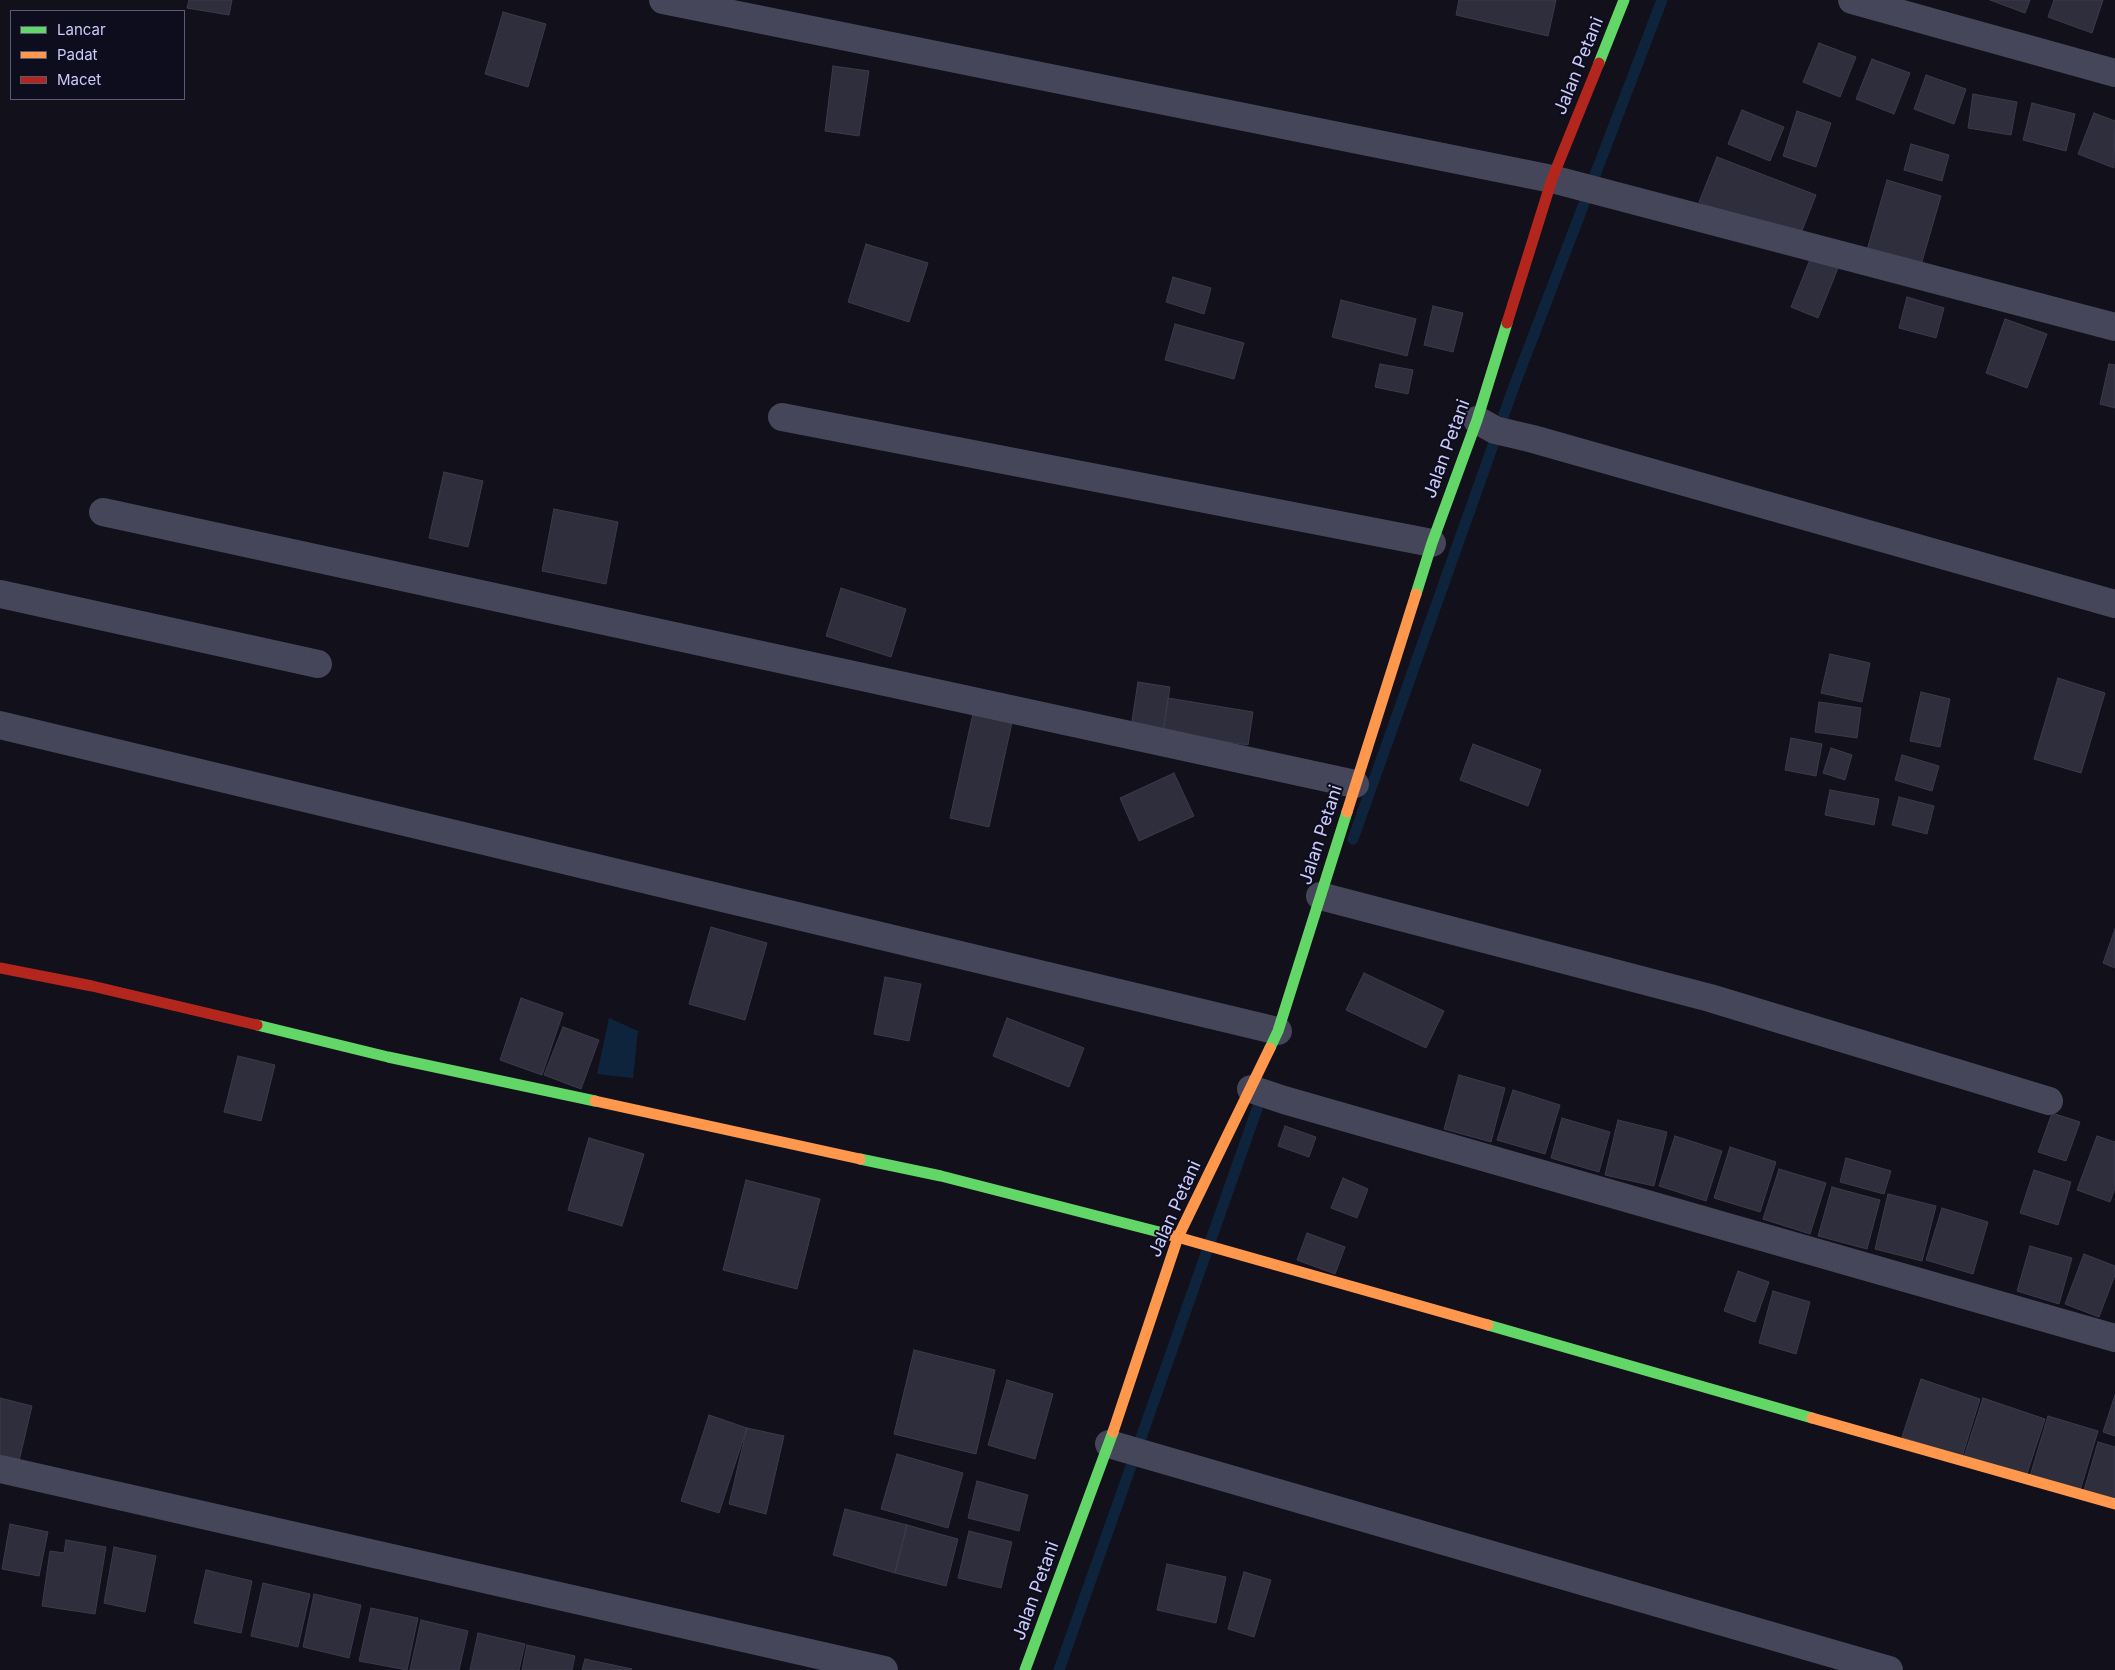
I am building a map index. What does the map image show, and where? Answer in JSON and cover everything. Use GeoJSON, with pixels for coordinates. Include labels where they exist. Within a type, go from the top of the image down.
{"type":"FeatureCollection","features":[{"type":"Feature","properties":{"kind":"street"},"geometry":{"type":"LineString","coordinates":[[663,0],[1559,181],[2115,327]]}},
{"type":"Feature","properties":{"kind":"street","name":"Jalan Petani"},"geometry":{"type":"LineString","coordinates":[[1025,1670],[1117,1446],[1178,1237],[1252,1089],[1278,1031],[1432,543],[1486,425],[1559,181],[1624,0]]}},
{"type":"Feature","properties":{"kind":"street"},"geometry":{"type":"LineString","coordinates":[[1852,0],[2115,73]]}},
{"type":"Feature","properties":{"kind":"street"},"geometry":{"type":"LineString","coordinates":[[782,417],[1432,543]]}},
{"type":"Feature","properties":{"kind":"street"},"geometry":{"type":"LineString","coordinates":[[1486,425],[2115,604]]}},
{"type":"Feature","properties":{"kind":"street"},"geometry":{"type":"LineString","coordinates":[[103,512],[1355,784]]}},
{"type":"Feature","properties":{"kind":"street"},"geometry":{"type":"LineString","coordinates":[[0,594],[318,664]]}},
{"type":"Feature","properties":{"kind":"street"},"geometry":{"type":"LineString","coordinates":[[0,726],[1278,1031]]}},
{"type":"Feature","properties":{"kind":"street"},"geometry":{"type":"LineString","coordinates":[[1320,896],[1710,998],[2049,1101]]}},
{"type":"Feature","properties":{"kind":"street"},"geometry":{"type":"LineString","coordinates":[[0,968],[92,986],[388,1058],[941,1176],[1178,1237],[2115,1504]]}},
{"type":"Feature","properties":{"kind":"street"},"geometry":{"type":"LineString","coordinates":[[1252,1089],[1284,1100],[2115,1338]]}},
{"type":"Feature","properties":{"kind":"street"},"geometry":{"type":"LineString","coordinates":[[1117,1446],[1889,1670]]}},
{"type":"Feature","properties":{"kind":"street"},"geometry":{"type":"LineString","coordinates":[[0,1469],[884,1670]]}},
{"type":"Feature","properties":{"kind":"water"},"geometry":{"type":"Polygon","coordinates":[[[609,1018],[638,1031],[633,1078],[597,1074],[609,1018]]]}},
{"type":"Feature","properties":{"kind":"building"},"geometry":{"type":"Polygon","coordinates":[[[189,0],[232,0],[229,15],[187,8],[189,0]]]}},
{"type":"Feature","properties":{"kind":"building"},"geometry":{"type":"Polygon","coordinates":[[[1459,0],[1556,0],[1548,36],[1456,15],[1459,0]]]}},
{"type":"Feature","properties":{"kind":"building"},"geometry":{"type":"Polygon","coordinates":[[[1990,0],[2030,0],[2025,13],[1990,0]]]}},
{"type":"Feature","properties":{"kind":"building"},"geometry":{"type":"Polygon","coordinates":[[[2054,0],[2103,0],[2092,33],[2048,17],[2054,0]]]}},
{"type":"Feature","properties":{"kind":"building"},"geometry":{"type":"Polygon","coordinates":[[[503,12],[546,24],[528,87],[485,74],[503,12]]]}},
{"type":"Feature","properties":{"kind":"building"},"geometry":{"type":"Polygon","coordinates":[[[1819,43],[1856,57],[1840,97],[1803,82],[1819,43]]]}},
{"type":"Feature","properties":{"kind":"building"},"geometry":{"type":"Polygon","coordinates":[[[1872,59],[1910,73],[1894,114],[1856,99],[1872,59]]]}},
{"type":"Feature","properties":{"kind":"building"},"geometry":{"type":"Polygon","coordinates":[[[833,66],[869,71],[859,136],[825,131],[833,66]]]}},
{"type":"Feature","properties":{"kind":"building"},"geometry":{"type":"Polygon","coordinates":[[[1926,75],[1966,89],[1954,124],[1914,109],[1926,75]]]}},
{"type":"Feature","properties":{"kind":"building"},"geometry":{"type":"Polygon","coordinates":[[[1973,94],[2017,102],[2011,135],[1968,128],[1973,94]]]}},
{"type":"Feature","properties":{"kind":"building"},"geometry":{"type":"Polygon","coordinates":[[[2032,103],[2075,114],[2066,151],[2023,140],[2032,103]]]}},
{"type":"Feature","properties":{"kind":"building"},"geometry":{"type":"Polygon","coordinates":[[[1742,110],[1784,127],[1770,161],[1728,144],[1742,110]]]}},
{"type":"Feature","properties":{"kind":"building"},"geometry":{"type":"Polygon","coordinates":[[[1797,111],[1831,123],[1816,167],[1783,156],[1797,111]]]}},
{"type":"Feature","properties":{"kind":"building"},"geometry":{"type":"Polygon","coordinates":[[[2094,113],[2115,121],[2114,168],[2078,154],[2094,113]]]}},
{"type":"Feature","properties":{"kind":"building"},"geometry":{"type":"Polygon","coordinates":[[[1911,144],[1949,155],[1942,181],[1904,170],[1911,144]]]}},
{"type":"Feature","properties":{"kind":"building"},"geometry":{"type":"Polygon","coordinates":[[[1717,157],[1816,195],[1798,241],[1699,202],[1717,157]]]}},
{"type":"Feature","properties":{"kind":"building"},"geometry":{"type":"Polygon","coordinates":[[[1887,180],[1941,196],[1919,272],[1865,257],[1887,180]]]}},
{"type":"Feature","properties":{"kind":"building"},"geometry":{"type":"Polygon","coordinates":[[[866,244],[928,263],[909,322],[848,302],[866,244]]]}},
{"type":"Feature","properties":{"kind":"building"},"geometry":{"type":"Polygon","coordinates":[[[1813,252],[1840,263],[1818,318],[1791,307],[1813,252]]]}},
{"type":"Feature","properties":{"kind":"building"},"geometry":{"type":"Polygon","coordinates":[[[1173,277],[1211,288],[1204,314],[1166,302],[1173,277]]]}},
{"type":"Feature","properties":{"kind":"building"},"geometry":{"type":"Polygon","coordinates":[[[1907,297],[1944,308],[1936,338],[1899,328],[1907,297]]]}},
{"type":"Feature","properties":{"kind":"building"},"geometry":{"type":"Polygon","coordinates":[[[1341,300],[1416,319],[1407,356],[1332,337],[1341,300]]]}},
{"type":"Feature","properties":{"kind":"building"},"geometry":{"type":"Polygon","coordinates":[[[1433,306],[1463,313],[1453,352],[1424,345],[1433,306]]]}},
{"type":"Feature","properties":{"kind":"building"},"geometry":{"type":"Polygon","coordinates":[[[2005,319],[2047,334],[2027,388],[1986,373],[2005,319]]]}},
{"type":"Feature","properties":{"kind":"building"},"geometry":{"type":"Polygon","coordinates":[[[1175,324],[1244,343],[1234,379],[1165,360],[1175,324]]]}},
{"type":"Feature","properties":{"kind":"building"},"geometry":{"type":"Polygon","coordinates":[[[1380,364],[1413,370],[1408,394],[1375,387],[1380,364]]]}},
{"type":"Feature","properties":{"kind":"building"},"geometry":{"type":"Polygon","coordinates":[[[2109,364],[2115,365],[2115,408],[2100,404],[2109,364]]]}},
{"type":"Feature","properties":{"kind":"building"},"geometry":{"type":"Polygon","coordinates":[[[444,472],[483,481],[468,547],[429,538],[444,472]]]}},
{"type":"Feature","properties":{"kind":"building"},"geometry":{"type":"Polygon","coordinates":[[[554,509],[618,522],[606,584],[542,571],[554,509]]]}},
{"type":"Feature","properties":{"kind":"building"},"geometry":{"type":"Polygon","coordinates":[[[841,588],[906,609],[891,657],[826,636],[841,588]]]}},
{"type":"Feature","properties":{"kind":"building"},"geometry":{"type":"Polygon","coordinates":[[[1830,654],[1870,663],[1862,702],[1821,693],[1830,654]]]}},
{"type":"Feature","properties":{"kind":"building"},"geometry":{"type":"Polygon","coordinates":[[[2058,678],[2105,693],[2081,773],[2034,759],[2058,678]]]}},
{"type":"Feature","properties":{"kind":"building"},"geometry":{"type":"Polygon","coordinates":[[[1138,682],[1170,687],[1163,732],[1131,727],[1138,682]]]}},
{"type":"Feature","properties":{"kind":"building"},"geometry":{"type":"Polygon","coordinates":[[[1921,692],[1950,699],[1940,747],[1910,741],[1921,692]]]}},
{"type":"Feature","properties":{"kind":"building"},"geometry":{"type":"Polygon","coordinates":[[[1168,698],[1253,712],[1248,745],[1163,732],[1168,698]]]}},
{"type":"Feature","properties":{"kind":"building"},"geometry":{"type":"Polygon","coordinates":[[[1819,702],[1861,708],[1857,738],[1815,732],[1819,702]]]}},
{"type":"Feature","properties":{"kind":"building"},"geometry":{"type":"Polygon","coordinates":[[[974,709],[1013,718],[989,827],[950,818],[974,709]]]}},
{"type":"Feature","properties":{"kind":"building"},"geometry":{"type":"Polygon","coordinates":[[[1791,738],[1822,744],[1816,776],[1785,770],[1791,738]]]}},
{"type":"Feature","properties":{"kind":"building"},"geometry":{"type":"Polygon","coordinates":[[[1473,744],[1541,770],[1528,806],[1460,780],[1473,744]]]}},
{"type":"Feature","properties":{"kind":"building"},"geometry":{"type":"Polygon","coordinates":[[[1831,748],[1852,755],[1845,780],[1823,773],[1831,748]]]}},
{"type":"Feature","properties":{"kind":"building"},"geometry":{"type":"Polygon","coordinates":[[[1902,755],[1939,766],[1932,791],[1895,780],[1902,755]]]}},
{"type":"Feature","properties":{"kind":"building"},"geometry":{"type":"Polygon","coordinates":[[[1174,773],[1194,816],[1139,841],[1120,798],[1174,773]]]}},
{"type":"Feature","properties":{"kind":"building"},"geometry":{"type":"Polygon","coordinates":[[[1830,790],[1879,799],[1874,825],[1825,815],[1830,790]]]}},
{"type":"Feature","properties":{"kind":"building"},"geometry":{"type":"Polygon","coordinates":[[[1899,797],[1934,806],[1927,834],[1892,825],[1899,797]]]}},
{"type":"Feature","properties":{"kind":"building"},"geometry":{"type":"Polygon","coordinates":[[[711,927],[767,943],[745,1020],[689,1004],[711,927]]]}},
{"type":"Feature","properties":{"kind":"building"},"geometry":{"type":"Polygon","coordinates":[[[2115,929],[2115,968],[2103,963],[2115,929]]]}},
{"type":"Feature","properties":{"kind":"building"},"geometry":{"type":"Polygon","coordinates":[[[1364,973],[1444,1011],[1426,1048],[1346,1010],[1364,973]]]}},
{"type":"Feature","properties":{"kind":"building"},"geometry":{"type":"Polygon","coordinates":[[[885,977],[921,984],[909,1041],[874,1034],[885,977]]]}},
{"type":"Feature","properties":{"kind":"building"},"geometry":{"type":"Polygon","coordinates":[[[521,998],[563,1013],[542,1075],[500,1060],[521,998]]]}},
{"type":"Feature","properties":{"kind":"building"},"geometry":{"type":"Polygon","coordinates":[[[1007,1018],[1084,1048],[1069,1087],[993,1056],[1007,1018]]]}},
{"type":"Feature","properties":{"kind":"building"},"geometry":{"type":"Polygon","coordinates":[[[563,1027],[599,1040],[581,1089],[544,1075],[563,1027]]]}},
{"type":"Feature","properties":{"kind":"building"},"geometry":{"type":"Polygon","coordinates":[[[238,1056],[275,1065],[261,1121],[224,1112],[238,1056]]]}},
{"type":"Feature","properties":{"kind":"building"},"geometry":{"type":"Polygon","coordinates":[[[1459,1075],[1505,1088],[1491,1142],[1444,1129],[1459,1075]]]}},
{"type":"Feature","properties":{"kind":"building"},"geometry":{"type":"Polygon","coordinates":[[[1513,1090],[1560,1105],[1545,1154],[1497,1140],[1513,1090]]]}},
{"type":"Feature","properties":{"kind":"building"},"geometry":{"type":"Polygon","coordinates":[[[2052,1113],[2080,1122],[2066,1161],[2038,1152],[2052,1113]]]}},
{"type":"Feature","properties":{"kind":"building"},"geometry":{"type":"Polygon","coordinates":[[[1562,1118],[1610,1132],[1599,1172],[1551,1158],[1562,1118]]]}},
{"type":"Feature","properties":{"kind":"building"},"geometry":{"type":"Polygon","coordinates":[[[1618,1120],[1667,1132],[1654,1186],[1605,1175],[1618,1120]]]}},
{"type":"Feature","properties":{"kind":"building"},"geometry":{"type":"Polygon","coordinates":[[[1285,1126],[1316,1137],[1309,1157],[1278,1146],[1285,1126]]]}},
{"type":"Feature","properties":{"kind":"building"},"geometry":{"type":"Polygon","coordinates":[[[1675,1136],[1722,1151],[1706,1201],[1659,1186],[1675,1136]]]}},
{"type":"Feature","properties":{"kind":"building"},"geometry":{"type":"Polygon","coordinates":[[[2097,1136],[2115,1142],[2115,1188],[2110,1202],[2077,1190],[2097,1136]]]}},
{"type":"Feature","properties":{"kind":"building"},"geometry":{"type":"Polygon","coordinates":[[[589,1138],[644,1154],[622,1226],[568,1210],[589,1138]]]}},
{"type":"Feature","properties":{"kind":"building"},"geometry":{"type":"Polygon","coordinates":[[[1730,1147],[1776,1162],[1760,1212],[1714,1198],[1730,1147]]]}},
{"type":"Feature","properties":{"kind":"building"},"geometry":{"type":"Polygon","coordinates":[[[1846,1158],[1891,1171],[1884,1194],[1840,1182],[1846,1158]]]}},
{"type":"Feature","properties":{"kind":"building"},"geometry":{"type":"Polygon","coordinates":[[[1779,1169],[1826,1183],[1810,1234],[1763,1219],[1779,1169]]]}},
{"type":"Feature","properties":{"kind":"building"},"geometry":{"type":"Polygon","coordinates":[[[2034,1170],[2071,1182],[2058,1225],[2020,1213],[2034,1170]]]}},
{"type":"Feature","properties":{"kind":"building"},"geometry":{"type":"Polygon","coordinates":[[[1343,1178],[1368,1189],[1357,1218],[1331,1208],[1343,1178]]]}},
{"type":"Feature","properties":{"kind":"building"},"geometry":{"type":"Polygon","coordinates":[[[746,1180],[820,1199],[797,1289],[723,1270],[746,1180]]]}},
{"type":"Feature","properties":{"kind":"building"},"geometry":{"type":"Polygon","coordinates":[[[1832,1187],[1880,1200],[1867,1249],[1818,1236],[1832,1187]]]}},
{"type":"Feature","properties":{"kind":"building"},"geometry":{"type":"Polygon","coordinates":[[[1888,1194],[1936,1206],[1922,1261],[1875,1249],[1888,1194]]]}},
{"type":"Feature","properties":{"kind":"building"},"geometry":{"type":"Polygon","coordinates":[[[1942,1208],[1988,1222],[1973,1274],[1926,1260],[1942,1208]]]}},
{"type":"Feature","properties":{"kind":"building"},"geometry":{"type":"Polygon","coordinates":[[[1307,1233],[1345,1247],[1335,1274],[1297,1260],[1307,1233]]]}},
{"type":"Feature","properties":{"kind":"building"},"geometry":{"type":"Polygon","coordinates":[[[2030,1246],[2072,1258],[2059,1304],[2017,1291],[2030,1246]]]}},
{"type":"Feature","properties":{"kind":"building"},"geometry":{"type":"Polygon","coordinates":[[[2084,1254],[2115,1266],[2115,1275],[2099,1317],[2065,1304],[2084,1254]]]}},
{"type":"Feature","properties":{"kind":"building"},"geometry":{"type":"Polygon","coordinates":[[[1738,1271],[1769,1282],[1755,1322],[1724,1311],[1738,1271]]]}},
{"type":"Feature","properties":{"kind":"building"},"geometry":{"type":"Polygon","coordinates":[[[1773,1291],[1810,1302],[1796,1354],[1759,1343],[1773,1291]]]}},
{"type":"Feature","properties":{"kind":"building"},"geometry":{"type":"Polygon","coordinates":[[[914,1350],[995,1370],[976,1454],[894,1434],[914,1350]]]}},
{"type":"Feature","properties":{"kind":"building"},"geometry":{"type":"Polygon","coordinates":[[[1921,1379],[1980,1399],[1962,1457],[1902,1437],[1921,1379]]]}},
{"type":"Feature","properties":{"kind":"building"},"geometry":{"type":"Polygon","coordinates":[[[1007,1380],[1053,1394],[1035,1459],[988,1445],[1007,1380]]]}},
{"type":"Feature","properties":{"kind":"building"},"geometry":{"type":"Polygon","coordinates":[[[2115,1395],[2115,1436],[2103,1432],[2115,1395]]]}},
{"type":"Feature","properties":{"kind":"building"},"geometry":{"type":"Polygon","coordinates":[[[0,1398],[32,1406],[19,1461],[0,1456],[0,1398]]]}},
{"type":"Feature","properties":{"kind":"building"},"geometry":{"type":"Polygon","coordinates":[[[1983,1398],[2045,1419],[2026,1477],[1964,1457],[1983,1398]]]}},
{"type":"Feature","properties":{"kind":"building"},"geometry":{"type":"Polygon","coordinates":[[[709,1415],[747,1428],[719,1513],[681,1501],[709,1415]]]}},
{"type":"Feature","properties":{"kind":"building"},"geometry":{"type":"Polygon","coordinates":[[[2048,1416],[2098,1431],[2080,1491],[2030,1476],[2048,1416]]]}},
{"type":"Feature","properties":{"kind":"building"},"geometry":{"type":"Polygon","coordinates":[[[747,1428],[784,1436],[766,1514],[729,1504],[747,1428]]]}},
{"type":"Feature","properties":{"kind":"building"},"geometry":{"type":"Polygon","coordinates":[[[2098,1442],[2115,1447],[2115,1501],[2084,1490],[2098,1442]]]}},
{"type":"Feature","properties":{"kind":"building"},"geometry":{"type":"Polygon","coordinates":[[[897,1454],[963,1473],[948,1528],[881,1509],[897,1454]]]}},
{"type":"Feature","properties":{"kind":"building"},"geometry":{"type":"Polygon","coordinates":[[[977,1481],[1028,1495],[1019,1531],[968,1518],[977,1481]]]}},
{"type":"Feature","properties":{"kind":"building"},"geometry":{"type":"Polygon","coordinates":[[[845,1509],[907,1525],[895,1573],[833,1555],[845,1509]]]}},
{"type":"Feature","properties":{"kind":"building"},"geometry":{"type":"Polygon","coordinates":[[[10,1524],[48,1532],[39,1576],[2,1569],[10,1524]]]}},
{"type":"Feature","properties":{"kind":"building"},"geometry":{"type":"Polygon","coordinates":[[[907,1525],[958,1539],[946,1586],[895,1573],[907,1525]]]}},
{"type":"Feature","properties":{"kind":"building"},"geometry":{"type":"Polygon","coordinates":[[[969,1531],[1012,1542],[1001,1588],[958,1578],[969,1531]]]}},
{"type":"Feature","properties":{"kind":"building"},"geometry":{"type":"Polygon","coordinates":[[[66,1540],[106,1547],[95,1614],[42,1606],[50,1551],[64,1553],[66,1540]]]}},
{"type":"Feature","properties":{"kind":"building"},"geometry":{"type":"Polygon","coordinates":[[[114,1547],[156,1556],[145,1612],[104,1603],[114,1547]]]}},
{"type":"Feature","properties":{"kind":"building"},"geometry":{"type":"Polygon","coordinates":[[[1167,1564],[1226,1577],[1216,1623],[1157,1610],[1167,1564]]]}},
{"type":"Feature","properties":{"kind":"building"},"geometry":{"type":"Polygon","coordinates":[[[206,1570],[252,1581],[241,1633],[194,1623],[206,1570]]]}},
{"type":"Feature","properties":{"kind":"building"},"geometry":{"type":"Polygon","coordinates":[[[1244,1572],[1271,1580],[1254,1637],[1228,1629],[1244,1572]]]}},
{"type":"Feature","properties":{"kind":"building"},"geometry":{"type":"Polygon","coordinates":[[[263,1583],[310,1594],[298,1647],[251,1636],[263,1583]]]}},
{"type":"Feature","properties":{"kind":"building"},"geometry":{"type":"Polygon","coordinates":[[[314,1594],[361,1605],[349,1658],[303,1647],[314,1594]]]}},
{"type":"Feature","properties":{"kind":"building"},"geometry":{"type":"Polygon","coordinates":[[[371,1608],[418,1618],[407,1670],[359,1661],[371,1608]]]}},
{"type":"Feature","properties":{"kind":"building"},"geometry":{"type":"Polygon","coordinates":[[[421,1620],[468,1631],[459,1670],[410,1670],[421,1620]]]}},
{"type":"Feature","properties":{"kind":"building"},"geometry":{"type":"Polygon","coordinates":[[[478,1633],[525,1644],[519,1670],[470,1670],[478,1633]]]}},
{"type":"Feature","properties":{"kind":"building"},"geometry":{"type":"Polygon","coordinates":[[[527,1645],[575,1656],[572,1670],[522,1670],[527,1645]]]}},
{"type":"Feature","properties":{"kind":"building"},"geometry":{"type":"Polygon","coordinates":[[[585,1659],[632,1669],[582,1670],[585,1659]]]}},
{"type":"Feature","properties":{"kind":"waterway"},"geometry":{"type":"LineString","coordinates":[[1353,839],[1513,389],[1662,0]]}},
{"type":"Feature","properties":{"kind":"waterway"},"geometry":{"type":"LineString","coordinates":[[1059,1670],[1263,1092]]}},
{"type":"Feature","properties":{"kind":"traffic: fast"},"geometry":{"type":"LineString","coordinates":[[1599,63],[1624,0]]}},
{"type":"Feature","properties":{"kind":"traffic: fast"},"geometry":{"type":"LineString","coordinates":[[1416,594],[1432,543],[1477,420],[1507,323]]}},
{"type":"Feature","properties":{"kind":"traffic: fast"},"geometry":{"type":"LineString","coordinates":[[1270,1048],[1278,1031],[1347,812]]}},
{"type":"Feature","properties":{"kind":"traffic: fast"},"geometry":{"type":"LineString","coordinates":[[257,1025],[388,1057],[595,1101]]}},
{"type":"Feature","properties":{"kind":"traffic: fast"},"geometry":{"type":"LineString","coordinates":[[860,1159],[941,1176],[1163,1233]]}},
{"type":"Feature","properties":{"kind":"traffic: fast"},"geometry":{"type":"LineString","coordinates":[[1488,1325],[1812,1418]]}},
{"type":"Feature","properties":{"kind":"traffic: fast"},"geometry":{"type":"LineString","coordinates":[[1025,1670],[1113,1432]]}},
{"type":"Feature","properties":{"kind":"traffic: slow"},"geometry":{"type":"LineString","coordinates":[[1347,812],[1416,594]]}},
{"type":"Feature","properties":{"kind":"traffic: slow"},"geometry":{"type":"LineString","coordinates":[[1113,1432],[1178,1237],[1270,1048]]}},
{"type":"Feature","properties":{"kind":"traffic: slow"},"geometry":{"type":"LineString","coordinates":[[595,1101],[860,1159]]}},
{"type":"Feature","properties":{"kind":"traffic: slow"},"geometry":{"type":"LineString","coordinates":[[1163,1233],[1488,1325]]}},
{"type":"Feature","properties":{"kind":"traffic: slow"},"geometry":{"type":"LineString","coordinates":[[1812,1418],[2115,1504]]}},
{"type":"Feature","properties":{"kind":"traffic: jam"},"geometry":{"type":"LineString","coordinates":[[1507,323],[1552,179],[1599,63]]}},
{"type":"Feature","properties":{"kind":"traffic: jam"},"geometry":{"type":"LineString","coordinates":[[0,968],[92,986],[257,1025]]}}]}
